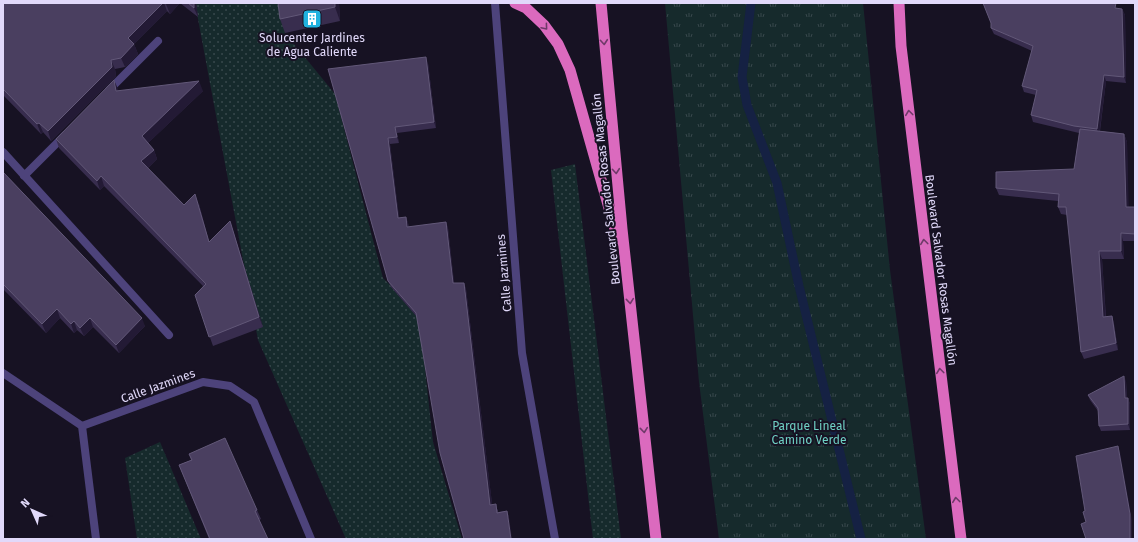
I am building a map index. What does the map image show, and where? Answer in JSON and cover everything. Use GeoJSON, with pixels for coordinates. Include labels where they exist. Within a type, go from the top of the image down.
{"type":"FeatureCollection","features":[{"type":"Feature","properties":{"kind":"highway"},"geometry":{"type":"LineString","coordinates":[[515,3],[526,8],[544,25],[558,44],[570,70],[627,274]]}},
{"type":"Feature","properties":{"kind":"highway","name":"Boulevard Salvador Rosas Magallón"},"geometry":{"type":"LineString","coordinates":[[601,3],[627,274],[656,539]]}},
{"type":"Feature","properties":{"kind":"highway","name":"Boulevard Salvador Rosas Magallón"},"geometry":{"type":"LineString","coordinates":[[899,3],[901,46],[961,539]]}},
{"type":"Feature","properties":{"kind":"street","name":"Calle Jazmines"},"geometry":{"type":"LineString","coordinates":[[494,3],[522,354],[555,539]]}},
{"type":"Feature","properties":{"kind":"street"},"geometry":{"type":"LineString","coordinates":[[102,97],[158,41]]}},
{"type":"Feature","properties":{"kind":"street"},"geometry":{"type":"LineString","coordinates":[[24,176],[69,131]]}},
{"type":"Feature","properties":{"kind":"street"},"geometry":{"type":"LineString","coordinates":[[3,152],[169,335]]}},
{"type":"Feature","properties":{"kind":"street"},"geometry":{"type":"LineString","coordinates":[[3,373],[82,426],[96,539]]}},
{"type":"Feature","properties":{"kind":"street","name":"Calle Jazmines"},"geometry":{"type":"LineString","coordinates":[[82,426],[203,382],[230,386],[254,402],[311,539]]}},
{"type":"Feature","properties":{"kind":"green space"},"geometry":{"type":"Polygon","coordinates":[[[195,3],[281,3],[285,33],[335,94],[383,278],[419,314],[433,442],[462,539],[346,539],[258,340],[195,3]]]}},
{"type":"Feature","properties":{"kind":"green space","name":"Parque Lineal Camino Verde"},"geometry":{"type":"Polygon","coordinates":[[[665,3],[863,3],[890,270],[926,539],[719,539],[699,382],[665,3]]]}},
{"type":"Feature","properties":{"kind":"green space"},"geometry":{"type":"Polygon","coordinates":[[[575,164],[621,539],[593,539],[551,170],[575,164]]]}},
{"type":"Feature","properties":{"kind":"green space"},"geometry":{"type":"Polygon","coordinates":[[[160,442],[201,539],[137,539],[125,458],[160,442]]]}},
{"type":"Feature","properties":{"kind":"building"},"geometry":{"type":"Polygon","coordinates":[[[3,3],[163,3],[128,38],[134,44],[121,58],[111,60],[112,67],[48,131],[39,123],[37,124],[3,89],[3,3]]]}},
{"type":"Feature","properties":{"kind":"building"},"geometry":{"type":"Polygon","coordinates":[[[188,3],[194,3],[194,8],[188,3]]]}},
{"type":"Feature","properties":{"kind":"building"},"geometry":{"type":"Polygon","coordinates":[[[278,3],[335,3],[335,7],[280,19],[278,3]]]}},
{"type":"Feature","properties":{"kind":"building"},"geometry":{"type":"Polygon","coordinates":[[[983,3],[1116,3],[1115,8],[1122,9],[1124,77],[1104,75],[1097,129],[1074,126],[1031,115],[1037,90],[1022,86],[1033,46],[991,28],[991,23],[983,3]]]}},
{"type":"Feature","properties":{"kind":"building"},"geometry":{"type":"Polygon","coordinates":[[[426,57],[434,122],[395,127],[397,137],[388,138],[398,218],[406,217],[407,227],[446,222],[453,283],[464,283],[490,505],[496,504],[497,513],[507,511],[511,539],[464,539],[440,453],[416,313],[388,281],[328,69],[426,57]]]}},
{"type":"Feature","properties":{"kind":"building"},"geometry":{"type":"Polygon","coordinates":[[[114,80],[116,91],[199,81],[142,136],[154,150],[141,161],[184,205],[195,194],[209,242],[230,221],[259,317],[209,337],[195,295],[206,284],[101,176],[97,181],[56,139],[114,80]]]}},
{"type":"Feature","properties":{"kind":"building"},"geometry":{"type":"Polygon","coordinates":[[[1080,129],[1124,134],[1126,207],[1135,207],[1135,234],[1121,233],[1121,251],[1099,251],[1103,317],[1112,316],[1116,343],[1081,352],[1066,207],[1058,207],[1059,194],[996,188],[996,172],[1074,169],[1080,129]]]}},
{"type":"Feature","properties":{"kind":"building"},"geometry":{"type":"Polygon","coordinates":[[[3,172],[142,318],[116,345],[90,318],[80,328],[74,321],[71,324],[57,309],[42,324],[3,284],[3,172]]]}},
{"type":"Feature","properties":{"kind":"building"},"geometry":{"type":"Polygon","coordinates":[[[1124,376],[1125,398],[1128,398],[1128,424],[1099,426],[1098,408],[1088,395],[1124,376]]]}},
{"type":"Feature","properties":{"kind":"building"},"geometry":{"type":"Polygon","coordinates":[[[225,438],[257,510],[255,511],[268,539],[210,539],[179,465],[192,460],[189,454],[225,438]]]}},
{"type":"Feature","properties":{"kind":"building"},"geometry":{"type":"Polygon","coordinates":[[[1118,446],[1130,514],[1130,539],[1086,539],[1081,524],[1086,522],[1083,512],[1085,511],[1076,456],[1118,446]]]}},
{"type":"Feature","properties":{"kind":"waterway"},"geometry":{"type":"LineString","coordinates":[[751,3],[742,77],[747,105],[777,183],[799,286],[861,539]]}},
{"type":"Feature","properties":{"kind":"place","name":"Solucenter Jardines de Agua Caliente"},"geometry":{"type":"Point","coordinates":[312,19]}}]}
